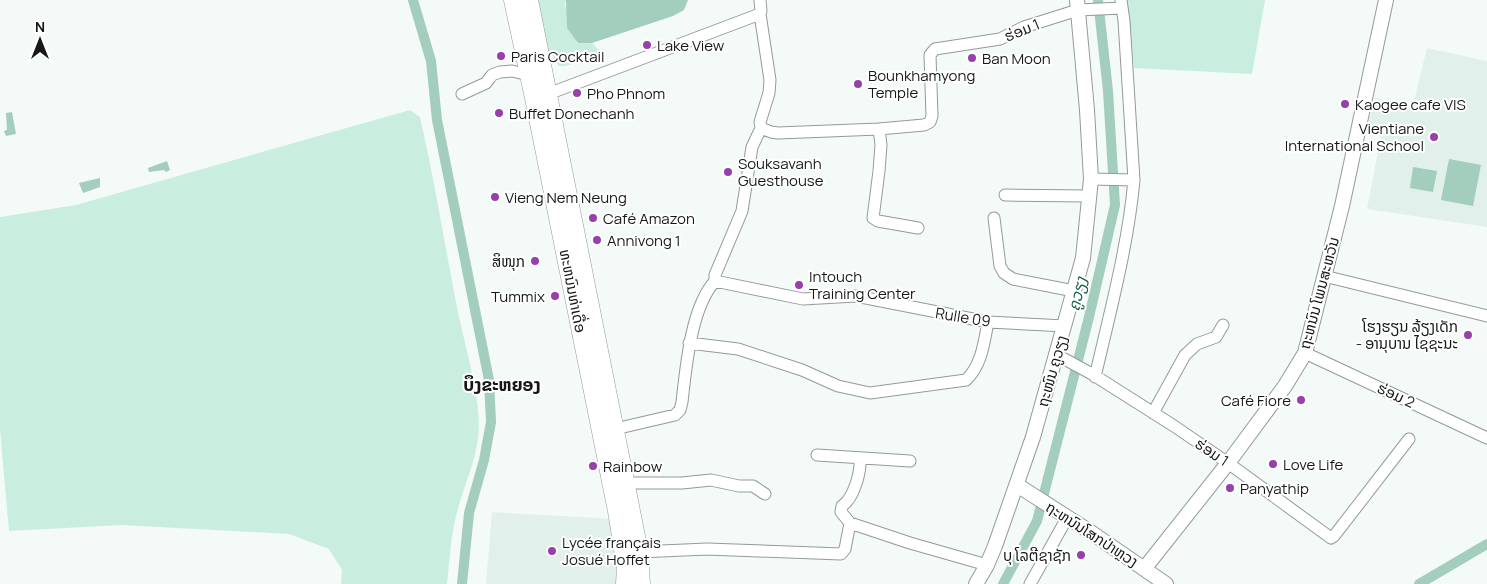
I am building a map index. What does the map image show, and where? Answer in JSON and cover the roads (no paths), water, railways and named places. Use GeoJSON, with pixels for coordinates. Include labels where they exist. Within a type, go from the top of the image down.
{"type":"FeatureCollection","features":[{"type":"Feature","properties":{"kind":"main road","name":"ທະຫນົນທ່າເດື່ອ"},"geometry":{"type":"LineString","coordinates":[[513,0],[618,510],[626,568],[625,584]]}},
{"type":"Feature","properties":{"kind":"main road","name":"ທະຫນົນທ່າເດື່ອ"},"geometry":{"type":"LineString","coordinates":[[529,0],[616,429],[639,552],[640,584]]}},
{"type":"Feature","properties":{"kind":"street"},"geometry":{"type":"LineString","coordinates":[[616,429],[675,415],[680,410],[689,342],[706,290],[715,280],[715,275],[742,211],[752,148],[761,128],[760,122],[769,93],[770,80],[760,14],[760,0]]}},
{"type":"Feature","properties":{"kind":"street","name":"ຖະຫນົນ ໂພນສະຫວັນ"},"geometry":{"type":"LineString","coordinates":[[1144,569],[1228,463],[1285,386],[1305,353],[1350,168],[1386,0]]}},
{"type":"Feature","properties":{"kind":"street"},"geometry":{"type":"LineString","coordinates":[[1094,375],[1112,307],[1132,200],[1133,180],[1124,21],[1120,5]]}},
{"type":"Feature","properties":{"kind":"street","name":"ຮ່ອມ 1"},"geometry":{"type":"LineString","coordinates":[[879,129],[924,125],[930,122],[932,116],[930,55],[935,49],[1000,39],[1081,7],[1120,5]]}},
{"type":"Feature","properties":{"kind":"street","name":"ຖະໜົນ ຄູວຽງ"},"geometry":{"type":"LineString","coordinates":[[976,584],[988,565],[1020,487],[1033,437],[1061,357],[1065,326],[1083,258],[1088,196],[1095,179],[1087,110],[1081,7]]}},
{"type":"Feature","properties":{"kind":"street"},"geometry":{"type":"LineString","coordinates":[[548,94],[760,14]]}},
{"type":"Feature","properties":{"kind":"street"},"geometry":{"type":"LineString","coordinates":[[462,94],[486,83],[492,75],[500,72],[512,71],[529,75]]}},
{"type":"Feature","properties":{"kind":"street"},"geometry":{"type":"LineString","coordinates":[[761,128],[778,133],[879,129],[881,145],[873,218],[878,221],[918,228]]}},
{"type":"Feature","properties":{"kind":"street"},"geometry":{"type":"LineString","coordinates":[[1095,179],[1133,180]]}},
{"type":"Feature","properties":{"kind":"street"},"geometry":{"type":"LineString","coordinates":[[1006,195],[1088,196]]}},
{"type":"Feature","properties":{"kind":"street"},"geometry":{"type":"LineString","coordinates":[[994,218],[1000,266],[1004,274],[1013,279],[1074,291]]}},
{"type":"Feature","properties":{"kind":"street"},"geometry":{"type":"LineString","coordinates":[[1324,276],[1487,316]]}},
{"type":"Feature","properties":{"kind":"street","name":"Rulle 09"},"geometry":{"type":"LineString","coordinates":[[715,280],[803,299],[856,296],[988,322],[1065,326]]}},
{"type":"Feature","properties":{"kind":"street"},"geometry":{"type":"LineString","coordinates":[[689,342],[738,349],[802,370],[838,386],[870,392],[966,380],[976,370],[979,363],[988,322]]}},
{"type":"Feature","properties":{"kind":"street"},"geometry":{"type":"LineString","coordinates":[[1153,413],[1185,355],[1197,344],[1216,337],[1223,325]]}},
{"type":"Feature","properties":{"kind":"street","name":"ຮ່ອມ 2"},"geometry":{"type":"LineString","coordinates":[[1305,353],[1487,438]]}},
{"type":"Feature","properties":{"kind":"street","name":"ຮ່ອມ 1"},"geometry":{"type":"LineString","coordinates":[[1061,357],[1094,375],[1228,463],[1331,538],[1409,439]]}},
{"type":"Feature","properties":{"kind":"street"},"geometry":{"type":"LineString","coordinates":[[817,455],[910,460]]}},
{"type":"Feature","properties":{"kind":"street"},"geometry":{"type":"LineString","coordinates":[[860,458],[861,469],[857,482],[846,503],[842,506],[841,512],[850,523],[910,544],[988,565]]}},
{"type":"Feature","properties":{"kind":"street"},"geometry":{"type":"LineString","coordinates":[[626,483],[682,483],[711,480],[739,486],[753,486],[765,494]]}},
{"type":"Feature","properties":{"kind":"street","name":"ຖະຫນົນໂສກປ່າຫຼວງ"},"geometry":{"type":"LineString","coordinates":[[1020,487],[1166,584]]}},
{"type":"Feature","properties":{"kind":"street"},"geometry":{"type":"LineString","coordinates":[[1030,584],[1067,518]]}},
{"type":"Feature","properties":{"kind":"street"},"geometry":{"type":"LineString","coordinates":[[639,552],[707,549],[834,555],[840,554],[844,549],[850,523]]}},
{"type":"Feature","properties":{"kind":"waterway"},"geometry":{"type":"LineString","coordinates":[[413,0],[431,61],[437,120],[489,380],[491,422],[484,460],[469,513],[462,584]]}},
{"type":"Feature","properties":{"kind":"waterway","name":"ຄູວຽງ"},"geometry":{"type":"LineString","coordinates":[[1003,584],[1037,521],[1089,317],[1115,205],[1108,91],[1098,0]]}},
{"type":"Feature","properties":{"kind":"waterway"},"geometry":{"type":"LineString","coordinates":[[1419,584],[1487,544]]}},
{"type":"Feature","properties":{"kind":"place","name":"Lake View"},"geometry":{"type":"Point","coordinates":[647,45]}},
{"type":"Feature","properties":{"kind":"place","name":"Paris Cocktail"},"geometry":{"type":"Point","coordinates":[501,56]}},
{"type":"Feature","properties":{"kind":"place","name":"Ban Moon"},"geometry":{"type":"Point","coordinates":[972,58]}},
{"type":"Feature","properties":{"kind":"place","name":"Bounkhamyong Temple"},"geometry":{"type":"Point","coordinates":[858,84]}},
{"type":"Feature","properties":{"kind":"place","name":"Pho Phnom"},"geometry":{"type":"Point","coordinates":[577,93]}},
{"type":"Feature","properties":{"kind":"place","name":"Kaogee cafe VIS"},"geometry":{"type":"Point","coordinates":[1345,104]}},
{"type":"Feature","properties":{"kind":"place","name":"Buffet Donechanh"},"geometry":{"type":"Point","coordinates":[499,113]}},
{"type":"Feature","properties":{"kind":"place","name":"Vientiane International School"},"geometry":{"type":"Point","coordinates":[1434,137]}},
{"type":"Feature","properties":{"kind":"place","name":"Souksavanh Guesthouse"},"geometry":{"type":"Point","coordinates":[728,172]}},
{"type":"Feature","properties":{"kind":"place","name":"Vieng Nem Neung"},"geometry":{"type":"Point","coordinates":[495,197]}},
{"type":"Feature","properties":{"kind":"place","name":"Café Amazon"},"geometry":{"type":"Point","coordinates":[593,218]}},
{"type":"Feature","properties":{"kind":"place","name":"Annivong 1"},"geometry":{"type":"Point","coordinates":[597,240]}},
{"type":"Feature","properties":{"kind":"place","name":"ສິໜຸກ"},"geometry":{"type":"Point","coordinates":[535,261]}},
{"type":"Feature","properties":{"kind":"place","name":"Intouch Training Center"},"geometry":{"type":"Point","coordinates":[799,285]}},
{"type":"Feature","properties":{"kind":"place","name":"Tummix"},"geometry":{"type":"Point","coordinates":[555,296]}},
{"type":"Feature","properties":{"kind":"place","name":"ໂຮງຮຽນ ລ້ຽງເດັກ - ອານຸບານ ໄຊຊະນະ"},"geometry":{"type":"Point","coordinates":[1468,335]}},
{"type":"Feature","properties":{"kind":"place","name":"Café Fiore"},"geometry":{"type":"Point","coordinates":[1301,400]}},
{"type":"Feature","properties":{"kind":"place","name":"Love Life"},"geometry":{"type":"Point","coordinates":[1273,464]}},
{"type":"Feature","properties":{"kind":"place","name":"Rainbow"},"geometry":{"type":"Point","coordinates":[593,466]}},
{"type":"Feature","properties":{"kind":"place","name":"Panyathip"},"geometry":{"type":"Point","coordinates":[1230,488]}},
{"type":"Feature","properties":{"kind":"place","name":"Lycée français Josué Hoffet"},"geometry":{"type":"Point","coordinates":[552,551]}},
{"type":"Feature","properties":{"kind":"place","name":"ບຸ ໂລຕີຊາຊັກ"},"geometry":{"type":"Point","coordinates":[1081,555]}},
{"type":"Feature","properties":{"kind":"district","name":"ບຶງຂະຫຍອງ"},"geometry":{"type":"Point","coordinates":[502,384]}}]}
